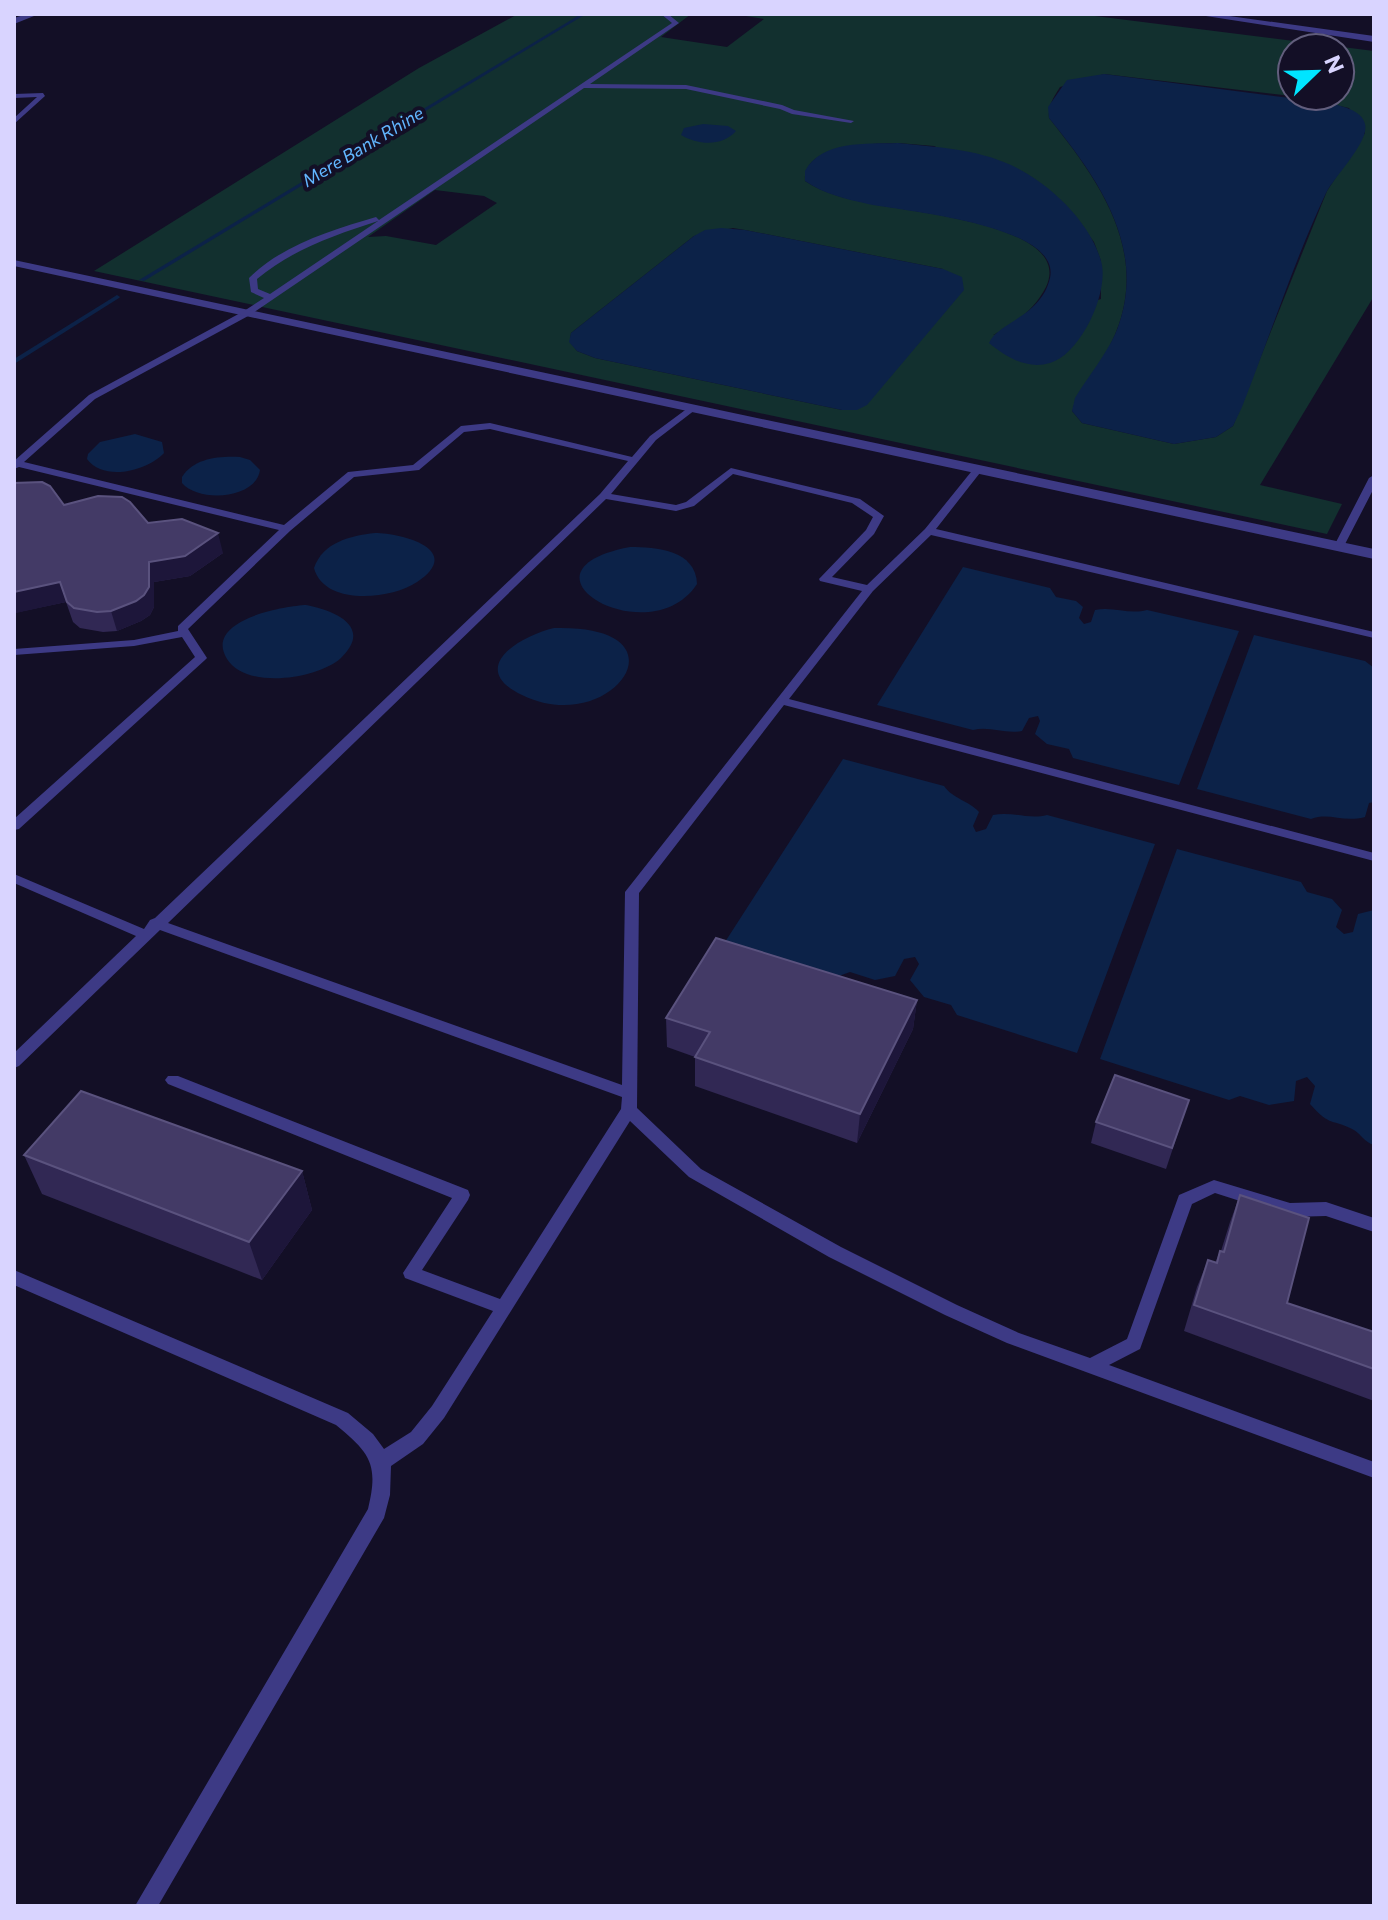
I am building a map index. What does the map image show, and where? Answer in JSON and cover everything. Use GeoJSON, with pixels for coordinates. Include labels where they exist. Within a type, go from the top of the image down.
{"type":"FeatureCollection","features":[{"type":"Feature","properties":{"kind":"street"},"geometry":{"type":"LineString","coordinates":[[14,21],[35,14]]}},
{"type":"Feature","properties":{"kind":"street"},"geometry":{"type":"LineString","coordinates":[[1197,14],[1374,39]]}},
{"type":"Feature","properties":{"kind":"street"},"geometry":{"type":"LineString","coordinates":[[14,263],[1374,554]]}},
{"type":"Feature","properties":{"kind":"lane"},"geometry":{"type":"LineString","coordinates":[[16,465],[92,397],[247,313],[676,23],[664,14]]}},
{"type":"Feature","properties":{"kind":"lane"},"geometry":{"type":"LineString","coordinates":[[583,86],[686,87],[782,107],[792,112],[851,121]]}},
{"type":"Feature","properties":{"kind":"lane"},"geometry":{"type":"LineString","coordinates":[[14,96],[43,95],[14,122]]}},
{"type":"Feature","properties":{"kind":"lane"},"geometry":{"type":"LineString","coordinates":[[270,297],[254,290],[253,278],[273,259],[313,240],[394,214]]}},
{"type":"Feature","properties":{"kind":"lane"},"geometry":{"type":"LineString","coordinates":[[14,1062],[150,928],[604,496],[653,438],[692,408]]}},
{"type":"Feature","properties":{"kind":"lane"},"geometry":{"type":"LineString","coordinates":[[14,826],[201,658],[182,628],[286,529],[351,474],[416,468],[461,429],[490,426],[634,460]]}},
{"type":"Feature","properties":{"kind":"lane"},"geometry":{"type":"LineString","coordinates":[[16,465],[286,529]]}},
{"type":"Feature","properties":{"kind":"lane"},"geometry":{"type":"LineString","coordinates":[[382,1461],[424,1430],[505,1308],[629,1102],[632,892],[869,589],[929,531],[978,469]]}},
{"type":"Feature","properties":{"kind":"lane"},"geometry":{"type":"LineString","coordinates":[[604,496],[676,508],[690,504],[731,471],[856,501],[879,516],[870,532],[824,579],[869,589]]}},
{"type":"Feature","properties":{"kind":"lane"},"geometry":{"type":"LineString","coordinates":[[1339,546],[1374,478]]}},
{"type":"Feature","properties":{"kind":"lane"},"geometry":{"type":"LineString","coordinates":[[929,531],[1374,635]]}},
{"type":"Feature","properties":{"kind":"lane"},"geometry":{"type":"LineString","coordinates":[[14,652],[134,643],[183,633]]}},
{"type":"Feature","properties":{"kind":"lane"},"geometry":{"type":"LineString","coordinates":[[782,701],[1374,857]]}},
{"type":"Feature","properties":{"kind":"lane"},"geometry":{"type":"LineString","coordinates":[[14,878],[629,1102],[695,1173],[783,1224],[951,1310],[1013,1338],[1374,1470]]}},
{"type":"Feature","properties":{"kind":"lane"},"geometry":{"type":"LineString","coordinates":[[173,1080],[462,1195],[411,1273],[505,1308]]}},
{"type":"Feature","properties":{"kind":"lane"},"geometry":{"type":"LineString","coordinates":[[1092,1366],[1134,1344],[1185,1200],[1214,1186],[1290,1210],[1326,1209],[1374,1225]]}},
{"type":"Feature","properties":{"kind":"lane"},"geometry":{"type":"LineString","coordinates":[[14,1277],[342,1419],[365,1437],[382,1461],[384,1484],[377,1512],[146,1906]]}},
{"type":"Feature","properties":{"kind":"green space"},"geometry":{"type":"Polygon","coordinates":[[[518,14],[691,14],[661,37],[727,47],[764,19],[734,14],[1079,14],[1276,39],[1276,94],[1104,74],[1060,87],[1049,110],[1049,118],[1084,164],[1112,214],[1126,267],[1126,295],[1115,335],[1072,411],[1082,423],[1174,444],[1216,437],[1233,426],[1327,191],[1365,133],[1352,112],[1356,112],[1356,49],[1374,51],[1374,296],[1260,485],[1342,504],[1327,534],[94,271],[419,68],[518,14]],[[898,143],[857,145],[827,153],[807,168],[805,181],[851,200],[982,225],[1013,235],[1036,249],[1048,266],[1046,287],[1024,315],[993,335],[1101,299],[1101,261],[1094,242],[1069,209],[934,146],[898,143]],[[435,190],[368,237],[386,236],[436,245],[497,203],[484,196],[435,190]],[[733,228],[694,236],[571,333],[570,342],[577,351],[595,358],[842,410],[943,269],[733,228]]]}},
{"type":"Feature","properties":{"kind":"water"},"geometry":{"type":"Polygon","coordinates":[[[1104,74],[1276,96],[1276,112],[1355,112],[1363,119],[1365,131],[1362,140],[1326,193],[1314,219],[1242,407],[1233,426],[1216,437],[1174,444],[1082,423],[1072,411],[1075,398],[1119,324],[1126,295],[1126,267],[1112,213],[1084,164],[1049,118],[1048,107],[1067,80],[1104,74]]]}},
{"type":"Feature","properties":{"kind":"water"},"geometry":{"type":"Polygon","coordinates":[[[703,124],[728,126],[736,131],[724,140],[710,143],[681,135],[684,128],[703,124]]]}},
{"type":"Feature","properties":{"kind":"water"},"geometry":{"type":"Polygon","coordinates":[[[898,143],[970,152],[1011,165],[1053,192],[1088,232],[1101,261],[1101,288],[1082,335],[1061,357],[1050,363],[1033,365],[1010,357],[989,343],[1001,329],[1038,302],[1045,291],[1050,278],[1047,260],[1032,245],[977,224],[843,198],[805,181],[805,171],[813,161],[833,149],[859,144],[898,143]]]}},
{"type":"Feature","properties":{"kind":"water"},"geometry":{"type":"Polygon","coordinates":[[[721,228],[943,269],[962,277],[964,290],[867,405],[857,410],[842,410],[595,358],[577,351],[569,342],[571,333],[694,236],[705,230],[721,228]]]}},
{"type":"Feature","properties":{"kind":"water"},"geometry":{"type":"Polygon","coordinates":[[[135,434],[162,442],[164,453],[137,469],[114,472],[94,466],[87,459],[100,442],[135,434]]]}},
{"type":"Feature","properties":{"kind":"water"},"geometry":{"type":"Polygon","coordinates":[[[240,457],[250,460],[260,470],[249,487],[238,492],[213,495],[190,489],[182,483],[187,471],[200,462],[240,457]]]}},
{"type":"Feature","properties":{"kind":"water"},"geometry":{"type":"Polygon","coordinates":[[[375,533],[400,536],[424,546],[432,552],[434,561],[430,571],[405,588],[375,596],[344,594],[320,580],[314,568],[331,546],[356,536],[375,533]]]}},
{"type":"Feature","properties":{"kind":"water"},"geometry":{"type":"Polygon","coordinates":[[[630,547],[662,550],[682,557],[695,573],[697,584],[675,604],[649,612],[622,610],[598,602],[583,588],[580,573],[594,558],[630,547]]]}},
{"type":"Feature","properties":{"kind":"water"},"geometry":{"type":"Polygon","coordinates":[[[963,567],[1050,588],[1056,597],[1076,601],[1083,607],[1079,618],[1084,624],[1091,622],[1095,610],[1147,610],[1239,631],[1179,785],[1073,758],[1069,749],[1047,744],[1035,734],[1040,721],[1038,716],[1029,718],[1022,731],[973,730],[877,705],[963,567]]]}},
{"type":"Feature","properties":{"kind":"water"},"geometry":{"type":"Polygon","coordinates":[[[306,605],[338,616],[352,628],[350,647],[341,658],[316,671],[282,678],[250,675],[236,669],[227,659],[223,646],[226,634],[236,625],[265,612],[306,605]]]}},
{"type":"Feature","properties":{"kind":"water"},"geometry":{"type":"Polygon","coordinates":[[[554,628],[596,632],[621,643],[629,659],[624,676],[608,692],[584,703],[555,705],[522,695],[506,685],[499,674],[499,664],[504,654],[527,638],[554,628]]]}},
{"type":"Feature","properties":{"kind":"water"},"geometry":{"type":"Polygon","coordinates":[[[1254,635],[1365,661],[1374,668],[1374,802],[1369,803],[1365,817],[1311,819],[1197,789],[1254,635]]]}},
{"type":"Feature","properties":{"kind":"water"},"geometry":{"type":"Polygon","coordinates":[[[843,759],[944,786],[979,812],[973,826],[976,832],[986,829],[993,815],[1047,815],[1155,844],[1077,1053],[957,1015],[951,1005],[924,997],[910,980],[919,964],[915,957],[904,959],[895,976],[875,980],[850,972],[836,977],[725,942],[843,759]]]}},
{"type":"Feature","properties":{"kind":"water"},"geometry":{"type":"Polygon","coordinates":[[[1177,849],[1301,882],[1307,892],[1332,899],[1342,910],[1336,927],[1344,934],[1353,932],[1358,914],[1374,910],[1374,1145],[1354,1130],[1327,1120],[1317,1112],[1310,1104],[1315,1086],[1307,1077],[1296,1081],[1294,1101],[1269,1105],[1240,1096],[1229,1100],[1100,1059],[1177,849]]]}},
{"type":"Feature","properties":{"kind":"building"},"geometry":{"type":"Polygon","coordinates":[[[42,482],[50,486],[64,505],[98,496],[122,497],[148,523],[182,519],[218,533],[185,556],[149,562],[149,587],[144,595],[111,611],[74,608],[67,602],[60,582],[14,592],[14,483],[42,482]]]}},
{"type":"Feature","properties":{"kind":"building"},"geometry":{"type":"Polygon","coordinates":[[[716,938],[917,1000],[860,1114],[695,1057],[710,1032],[666,1018],[716,938]]]}},
{"type":"Feature","properties":{"kind":"building"},"geometry":{"type":"Polygon","coordinates":[[[1115,1075],[1189,1100],[1172,1148],[1096,1122],[1115,1075]]]}},
{"type":"Feature","properties":{"kind":"building"},"geometry":{"type":"Polygon","coordinates":[[[81,1091],[302,1171],[249,1242],[24,1155],[81,1091]]]}},
{"type":"Feature","properties":{"kind":"building"},"geometry":{"type":"Polygon","coordinates":[[[1240,1195],[1309,1218],[1287,1303],[1374,1332],[1374,1369],[1194,1305],[1208,1260],[1217,1263],[1220,1251],[1224,1252],[1240,1195]]]}},
{"type":"Feature","properties":{"kind":"waterway","name":"Mere Bank Rhine"},"geometry":{"type":"LineString","coordinates":[[142,280],[584,14]]}},
{"type":"Feature","properties":{"kind":"waterway","name":"Mere Bank Rhine"},"geometry":{"type":"LineString","coordinates":[[14,362],[117,297]]}}]}
